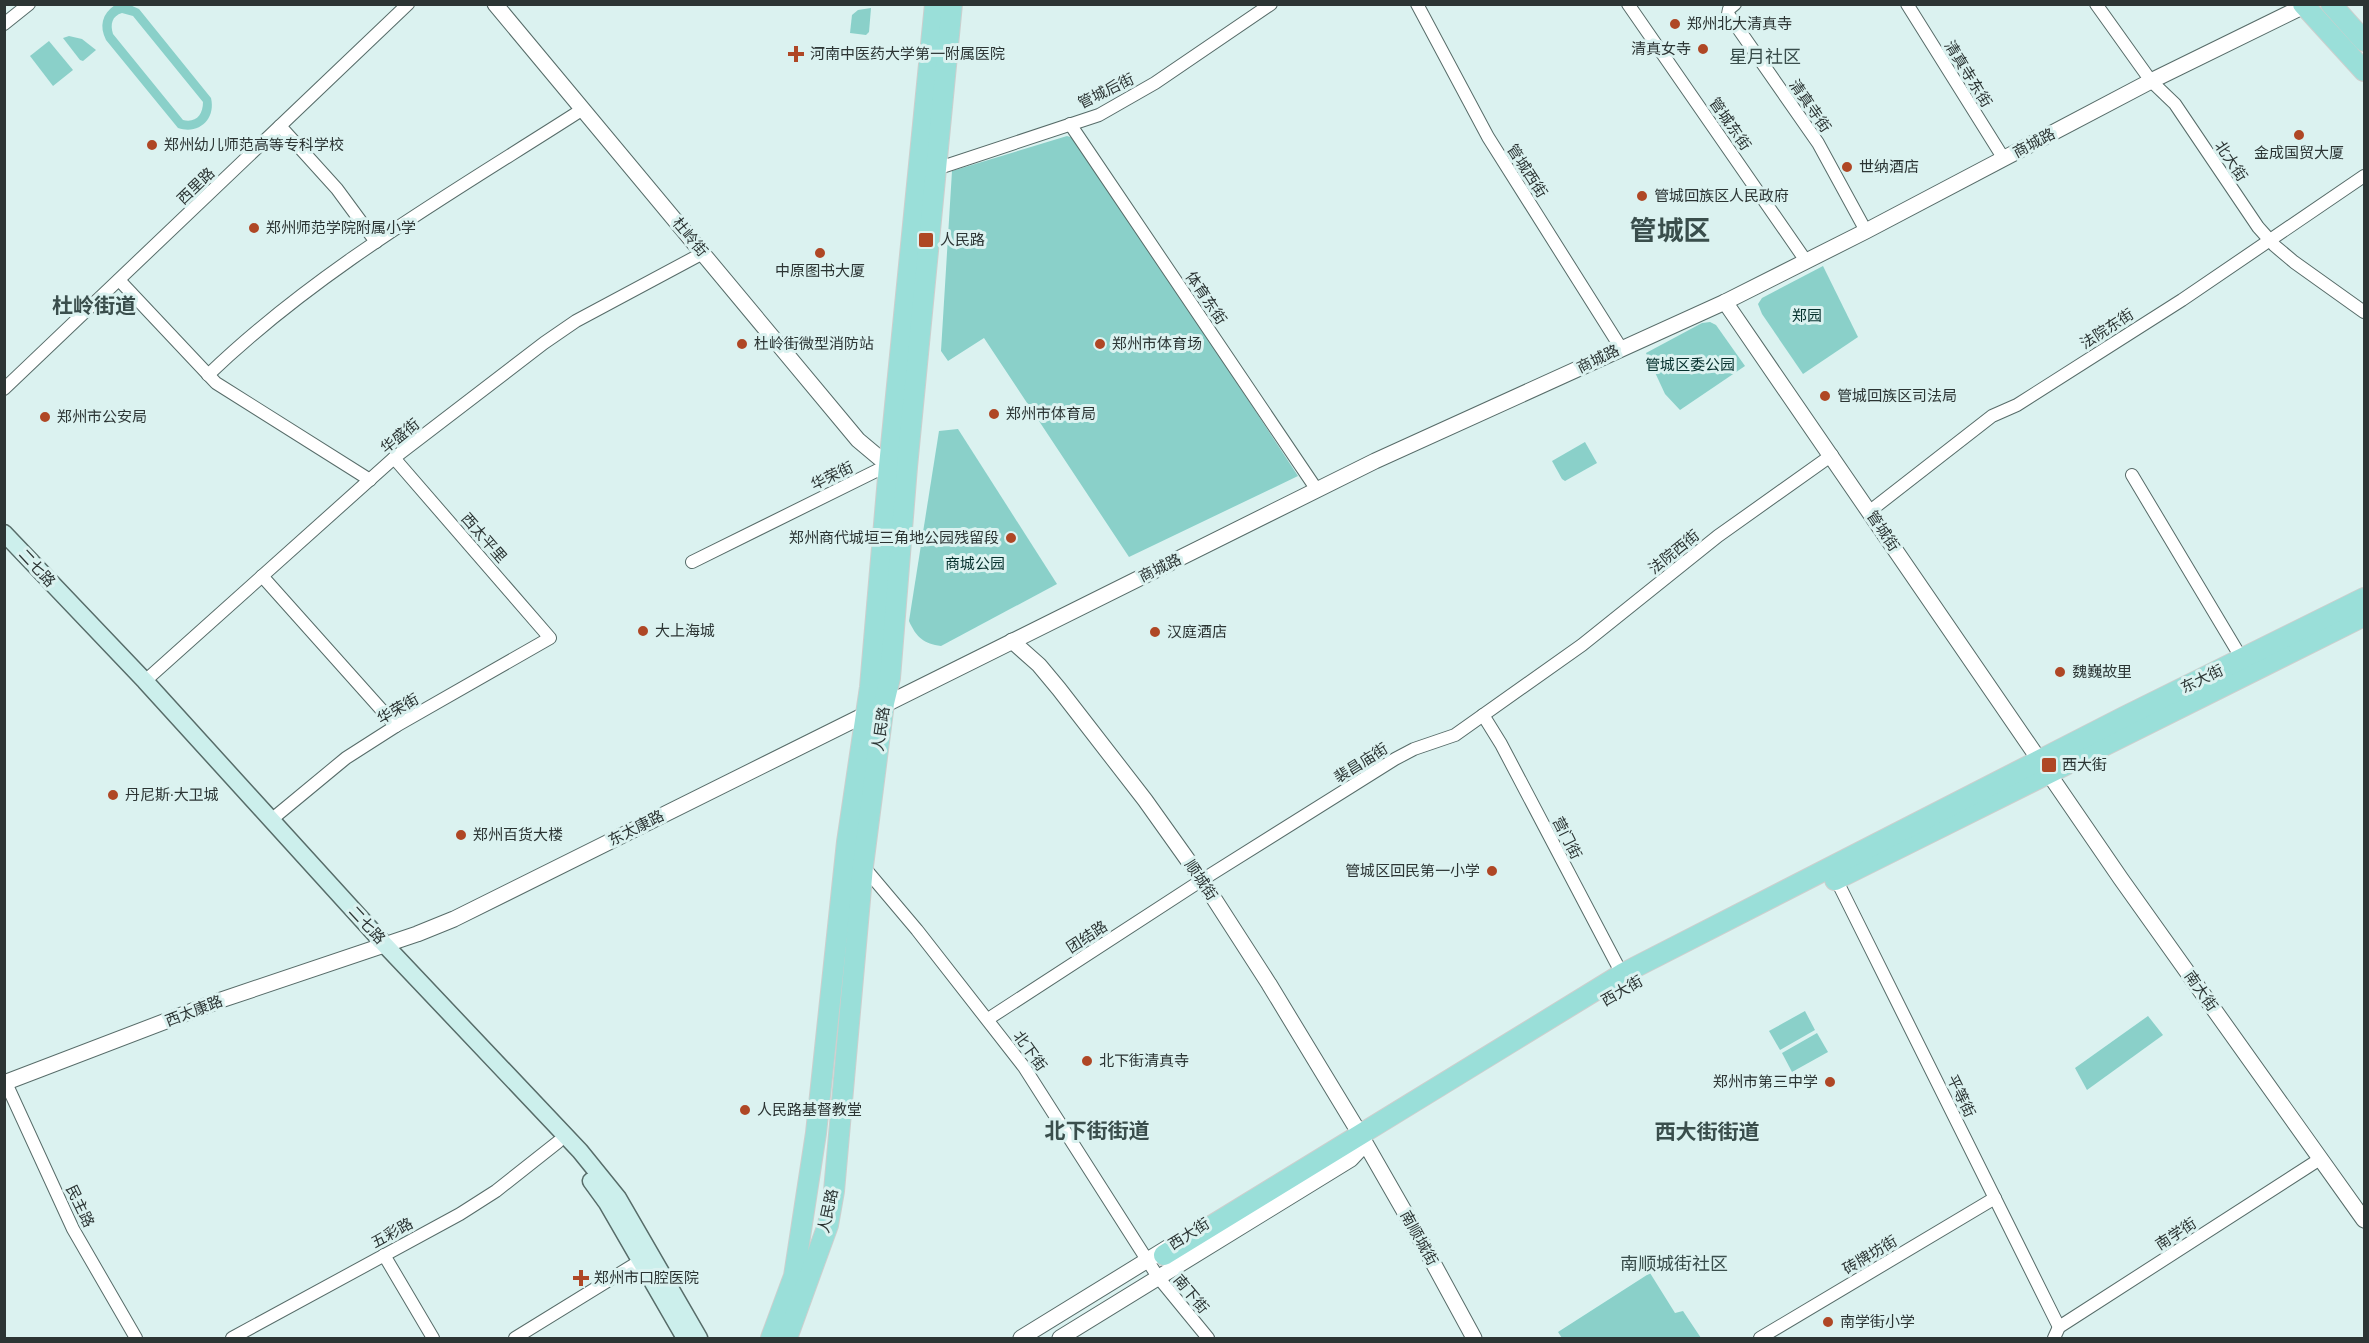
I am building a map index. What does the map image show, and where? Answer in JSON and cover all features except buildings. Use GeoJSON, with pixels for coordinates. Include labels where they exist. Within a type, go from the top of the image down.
{"type":"FeatureCollection","features":[{"type":"Feature","properties":{"kind":"main road","name":"人民路"},"geometry":{"type":"LineString","coordinates":[[787,1338],[828,1225],[834,1191],[863,866],[884,704],[890,678],[898,466],[935,4]]}},
{"type":"Feature","properties":{"kind":"main road","name":"人民路"},"geometry":{"type":"LineString","coordinates":[[771,1338],[794,1276],[816,1133],[847,842],[870,687],[936,169],[952,4]]}},
{"type":"Feature","properties":{"kind":"main road"},"geometry":{"type":"LineString","coordinates":[[2331,4],[2364,41]]}},
{"type":"Feature","properties":{"kind":"main road"},"geometry":{"type":"LineString","coordinates":[[2306,5],[2364,71]]}},
{"type":"Feature","properties":{"kind":"main road","name":"二七路"},"geometry":{"type":"LineString","coordinates":[[4,533],[145,681],[271,820],[380,946],[568,1137],[618,1198],[699,1338]]}},
{"type":"Feature","properties":{"kind":"main road","name":"二七路"},"geometry":{"type":"LineString","coordinates":[[4,546],[380,946],[558,1142],[607,1203],[685,1338]]}},
{"type":"Feature","properties":{"kind":"main road","name":"东大街"},"geometry":{"type":"LineString","coordinates":[[2044,768],[2242,659],[2364,598]]}},
{"type":"Feature","properties":{"kind":"main road","name":"东大街"},"geometry":{"type":"LineString","coordinates":[[2044,768],[2364,616]]}},
{"type":"Feature","properties":{"kind":"main road","name":"西大街"},"geometry":{"type":"LineString","coordinates":[[1363,1139],[1629,986],[2044,768]]}},
{"type":"Feature","properties":{"kind":"main road","name":"西大街"},"geometry":{"type":"LineString","coordinates":[[1158,1265],[1363,1139],[1623,974],[2044,768]]}},
{"type":"Feature","properties":{"kind":"street"},"geometry":{"type":"LineString","coordinates":[[4,24],[29,4]]}},
{"type":"Feature","properties":{"kind":"street","name":"西里路"},"geometry":{"type":"LineString","coordinates":[[4,389],[408,4]]}},
{"type":"Feature","properties":{"kind":"street","name":"杜岭街"},"geometry":{"type":"LineString","coordinates":[[495,4],[858,440],[898,466]]}},
{"type":"Feature","properties":{"kind":"street","name":"管城西街"},"geometry":{"type":"LineString","coordinates":[[1417,4],[1488,137],[1621,348]]}},
{"type":"Feature","properties":{"kind":"street","name":"管城东街"},"geometry":{"type":"LineString","coordinates":[[1628,4],[1806,261]]}},
{"type":"Feature","properties":{"kind":"street","name":"清真寺街"},"geometry":{"type":"LineString","coordinates":[[1735,4],[1729,9],[1728,14],[1818,143],[1866,231]]}},
{"type":"Feature","properties":{"kind":"street","name":"清真寺东街"},"geometry":{"type":"LineString","coordinates":[[1907,4],[2004,159]]}},
{"type":"Feature","properties":{"kind":"street","name":"北大街"},"geometry":{"type":"LineString","coordinates":[[2096,4],[2151,81],[2175,104],[2258,228],[2294,262],[2364,312]]}},
{"type":"Feature","properties":{"kind":"street","name":"商城路"},"geometry":{"type":"LineString","coordinates":[[884,704],[1317,490],[1725,302],[1866,231],[2151,81],[2306,5]]}},
{"type":"Feature","properties":{"kind":"street","name":"管城后街"},"geometry":{"type":"LineString","coordinates":[[936,169],[1099,115],[1128,99],[1267,6]]}},
{"type":"Feature","properties":{"kind":"street"},"geometry":{"type":"LineString","coordinates":[[207,375],[243,341],[277,314],[376,242],[583,109]]}},
{"type":"Feature","properties":{"kind":"street","name":"体育东街"},"geometry":{"type":"LineString","coordinates":[[1070,124],[1317,490]]}},
{"type":"Feature","properties":{"kind":"street"},"geometry":{"type":"LineString","coordinates":[[280,126],[337,189],[376,242]]}},
{"type":"Feature","properties":{"kind":"street","name":"法院东街"},"geometry":{"type":"LineString","coordinates":[[1870,511],[1992,416],[2017,405],[2182,300],[2364,176]]}},
{"type":"Feature","properties":{"kind":"street","name":"华盛街"},"geometry":{"type":"LineString","coordinates":[[145,681],[394,458],[568,327],[703,253]]}},
{"type":"Feature","properties":{"kind":"street"},"geometry":{"type":"LineString","coordinates":[[118,280],[216,383],[370,480]]}},
{"type":"Feature","properties":{"kind":"street","name":"管城街"},"geometry":{"type":"LineString","coordinates":[[1725,302],[1832,455],[2044,768]]}},
{"type":"Feature","properties":{"kind":"street","name":"法院西街"},"geometry":{"type":"LineString","coordinates":[[1538,676],[1615,620],[1718,536],[1832,455]]}},
{"type":"Feature","properties":{"kind":"street","name":"西太平里"},"geometry":{"type":"LineString","coordinates":[[394,458],[550,638]]}},
{"type":"Feature","properties":{"kind":"street","name":"华荣街"},"geometry":{"type":"LineString","coordinates":[[692,562],[898,466]]}},
{"type":"Feature","properties":{"kind":"street"},"geometry":{"type":"LineString","coordinates":[[2132,475],[2242,659]]}},
{"type":"Feature","properties":{"kind":"street"},"geometry":{"type":"LineString","coordinates":[[262,576],[396,726]]}},
{"type":"Feature","properties":{"kind":"street","name":"华荣街"},"geometry":{"type":"LineString","coordinates":[[271,820],[346,758],[396,726],[550,638]]}},
{"type":"Feature","properties":{"kind":"street","name":"顺城街"},"geometry":{"type":"LineString","coordinates":[[1012,640],[1039,665],[1059,688],[1145,800],[1202,880],[1269,984],[1363,1139]]}},
{"type":"Feature","properties":{"kind":"street","name":"裴昌庙街"},"geometry":{"type":"LineString","coordinates":[[1202,880],[1395,759],[1414,749],[1455,735],[1538,676]]}},
{"type":"Feature","properties":{"kind":"street","name":"东太康路"},"geometry":{"type":"LineString","coordinates":[[380,946],[454,919],[884,704]]}},
{"type":"Feature","properties":{"kind":"street","name":"营门街"},"geometry":{"type":"LineString","coordinates":[[1483,715],[1501,744],[1623,974]]}},
{"type":"Feature","properties":{"kind":"street","name":"南大街"},"geometry":{"type":"LineString","coordinates":[[2044,768],[2364,1220]]}},
{"type":"Feature","properties":{"kind":"street","name":"北下街"},"geometry":{"type":"LineString","coordinates":[[863,866],[917,930],[1024,1067],[1158,1265]]}},
{"type":"Feature","properties":{"kind":"street","name":"平等街"},"geometry":{"type":"LineString","coordinates":[[1836,879],[1995,1198],[2057,1333]]}},
{"type":"Feature","properties":{"kind":"street","name":"团结路"},"geometry":{"type":"LineString","coordinates":[[988,1019],[1202,880]]}},
{"type":"Feature","properties":{"kind":"street","name":"西太康路"},"geometry":{"type":"LineString","coordinates":[[5,1083],[221,1000],[380,946]]}},
{"type":"Feature","properties":{"kind":"street","name":"民主路"},"geometry":{"type":"LineString","coordinates":[[5,1083],[73,1229],[136,1338]]}},
{"type":"Feature","properties":{"kind":"street","name":"南顺城街"},"geometry":{"type":"LineString","coordinates":[[1363,1139],[1474,1338]]}},
{"type":"Feature","properties":{"kind":"street","name":"五彩路"},"geometry":{"type":"LineString","coordinates":[[232,1338],[482,1201],[558,1142]]}},
{"type":"Feature","properties":{"kind":"street","name":"南学街"},"geometry":{"type":"LineString","coordinates":[[2057,1333],[2320,1159]]}},
{"type":"Feature","properties":{"kind":"street","name":"砖牌坊街"},"geometry":{"type":"LineString","coordinates":[[1760,1338],[1995,1198]]}},
{"type":"Feature","properties":{"kind":"street"},"geometry":{"type":"LineString","coordinates":[[384,1255],[433,1338]]}},
{"type":"Feature","properties":{"kind":"street"},"geometry":{"type":"LineString","coordinates":[[515,1338],[640,1261]]}},
{"type":"Feature","properties":{"kind":"street","name":"西大街"},"geometry":{"type":"LineString","coordinates":[[1021,1338],[1158,1265]]}},
{"type":"Feature","properties":{"kind":"street","name":"西大街"},"geometry":{"type":"LineString","coordinates":[[1060,1338],[1158,1265]]}},
{"type":"Feature","properties":{"kind":"street","name":"南下街"},"geometry":{"type":"LineString","coordinates":[[1158,1265],[1208,1338]]}},
{"type":"Feature","properties":{"kind":"green space"},"geometry":{"type":"Polygon","coordinates":[[[115,5],[130,5],[139,9],[211,98],[211,113],[204,124],[193,129],[178,128],[106,40],[103,21],[107,12],[115,5]],[[122,13],[116,16],[112,24],[113,34],[183,120],[195,119],[202,111],[203,102],[133,16],[122,13]]]}},
{"type":"Feature","properties":{"kind":"green space"},"geometry":{"type":"Polygon","coordinates":[[[871,8],[869,32],[866,35],[850,33],[852,15],[858,10],[871,8]]]}},
{"type":"Feature","properties":{"kind":"green space"},"geometry":{"type":"Polygon","coordinates":[[[69,36],[82,39],[96,50],[83,61],[80,60],[63,38],[69,36]]]}},
{"type":"Feature","properties":{"kind":"green space"},"geometry":{"type":"Polygon","coordinates":[[[49,41],[73,70],[53,86],[30,56],[49,41]]]}},
{"type":"Feature","properties":{"kind":"green space","name":"郑州市体育场"},"geometry":{"type":"Polygon","coordinates":[[[1067,136],[1077,139],[1298,476],[1129,557],[984,338],[948,361],[941,351],[952,171],[1067,136]]]}},
{"type":"Feature","properties":{"kind":"green space","name":"郑园"},"geometry":{"type":"Polygon","coordinates":[[[1823,266],[1858,337],[1803,374],[1762,314],[1758,304],[1762,298],[1823,266]]]}},
{"type":"Feature","properties":{"kind":"green space","name":"管城区委公园"},"geometry":{"type":"Polygon","coordinates":[[[1710,322],[1716,325],[1745,366],[1680,410],[1665,394],[1646,353],[1702,323],[1710,322]]]}},
{"type":"Feature","properties":{"kind":"green space","name":"商城公园"},"geometry":{"type":"Polygon","coordinates":[[[958,429],[1057,584],[941,646],[921,639],[909,621],[939,431],[958,429]]]}},
{"type":"Feature","properties":{"kind":"green space"},"geometry":{"type":"Polygon","coordinates":[[[1585,442],[1597,463],[1565,481],[1552,461],[1585,442]]]}},
{"type":"Feature","properties":{"kind":"green space"},"geometry":{"type":"Polygon","coordinates":[[[1805,1011],[1815,1030],[1780,1050],[1769,1031],[1805,1011]]]}},
{"type":"Feature","properties":{"kind":"green space"},"geometry":{"type":"Polygon","coordinates":[[[2148,1016],[2163,1035],[2087,1090],[2075,1068],[2148,1016]]]}},
{"type":"Feature","properties":{"kind":"green space"},"geometry":{"type":"Polygon","coordinates":[[[1817,1033],[1828,1052],[1792,1072],[1782,1053],[1817,1033]]]}},
{"type":"Feature","properties":{"kind":"green space"},"geometry":{"type":"Polygon","coordinates":[[[1650,1273],[1675,1313],[1683,1311],[1701,1338],[1562,1338],[1558,1332],[1650,1273]]]}},
{"type":"Feature","properties":{"kind":"place","name":"郑州北大清真寺"},"geometry":{"type":"Point","coordinates":[1675,24]}},
{"type":"Feature","properties":{"kind":"place","name":"清真女寺"},"geometry":{"type":"Point","coordinates":[1703,49]}},
{"type":"Feature","properties":{"kind":"place","name":"河南中医药大学第一附属医院"},"geometry":{"type":"Point","coordinates":[796,54]}},
{"type":"Feature","properties":{"kind":"place","name":"金成国贸大厦"},"geometry":{"type":"Point","coordinates":[2299,135]}},
{"type":"Feature","properties":{"kind":"place","name":"郑州幼儿师范高等专科学校"},"geometry":{"type":"Point","coordinates":[152,145]}},
{"type":"Feature","properties":{"kind":"place","name":"世纳酒店"},"geometry":{"type":"Point","coordinates":[1847,167]}},
{"type":"Feature","properties":{"kind":"place","name":"管城回族区人民政府"},"geometry":{"type":"Point","coordinates":[1642,196]}},
{"type":"Feature","properties":{"kind":"place","name":"郑州师范学院附属小学"},"geometry":{"type":"Point","coordinates":[254,228]}},
{"type":"Feature","properties":{"kind":"place","name":"人民路"},"geometry":{"type":"Point","coordinates":[926,240]}},
{"type":"Feature","properties":{"kind":"place","name":"中原图书大厦"},"geometry":{"type":"Point","coordinates":[820,253]}},
{"type":"Feature","properties":{"kind":"place","name":"杜岭街微型消防站"},"geometry":{"type":"Point","coordinates":[742,344]}},
{"type":"Feature","properties":{"kind":"place","name":"郑州市体育场"},"geometry":{"type":"Point","coordinates":[1100,344]}},
{"type":"Feature","properties":{"kind":"place","name":"管城回族区司法局"},"geometry":{"type":"Point","coordinates":[1825,396]}},
{"type":"Feature","properties":{"kind":"place","name":"郑州市体育局"},"geometry":{"type":"Point","coordinates":[994,414]}},
{"type":"Feature","properties":{"kind":"place","name":"郑州市公安局"},"geometry":{"type":"Point","coordinates":[45,417]}},
{"type":"Feature","properties":{"kind":"place","name":"郑州商代城垣三角地公园残留段"},"geometry":{"type":"Point","coordinates":[1011,538]}},
{"type":"Feature","properties":{"kind":"place","name":"大上海城"},"geometry":{"type":"Point","coordinates":[643,631]}},
{"type":"Feature","properties":{"kind":"place","name":"汉庭酒店"},"geometry":{"type":"Point","coordinates":[1155,632]}},
{"type":"Feature","properties":{"kind":"place","name":"魏巍故里"},"geometry":{"type":"Point","coordinates":[2060,672]}},
{"type":"Feature","properties":{"kind":"place","name":"西大街"},"geometry":{"type":"Point","coordinates":[2049,765]}},
{"type":"Feature","properties":{"kind":"place","name":"丹尼斯·大卫城"},"geometry":{"type":"Point","coordinates":[113,795]}},
{"type":"Feature","properties":{"kind":"place","name":"郑州百货大楼"},"geometry":{"type":"Point","coordinates":[461,835]}},
{"type":"Feature","properties":{"kind":"place","name":"管城区回民第一小学"},"geometry":{"type":"Point","coordinates":[1492,871]}},
{"type":"Feature","properties":{"kind":"place","name":"北下街清真寺"},"geometry":{"type":"Point","coordinates":[1087,1061]}},
{"type":"Feature","properties":{"kind":"place","name":"郑州市第三中学"},"geometry":{"type":"Point","coordinates":[1830,1082]}},
{"type":"Feature","properties":{"kind":"place","name":"人民路基督教堂"},"geometry":{"type":"Point","coordinates":[745,1110]}},
{"type":"Feature","properties":{"kind":"place","name":"郑州市口腔医院"},"geometry":{"type":"Point","coordinates":[581,1278]}},
{"type":"Feature","properties":{"kind":"place","name":"南学街小学"},"geometry":{"type":"Point","coordinates":[1828,1322]}},
{"type":"Feature","properties":{"kind":"district","name":"星月社区"},"geometry":{"type":"Point","coordinates":[1765,57]}},
{"type":"Feature","properties":{"kind":"district","name":"管城区"},"geometry":{"type":"Point","coordinates":[1670,231]}},
{"type":"Feature","properties":{"kind":"district","name":"杜岭街道"},"geometry":{"type":"Point","coordinates":[94,306]}},
{"type":"Feature","properties":{"kind":"district","name":"北下街街道"},"geometry":{"type":"Point","coordinates":[1097,1131]}},
{"type":"Feature","properties":{"kind":"district","name":"西大街街道"},"geometry":{"type":"Point","coordinates":[1707,1132]}},
{"type":"Feature","properties":{"kind":"district","name":"南顺城街社区"},"geometry":{"type":"Point","coordinates":[1674,1264]}}]}
